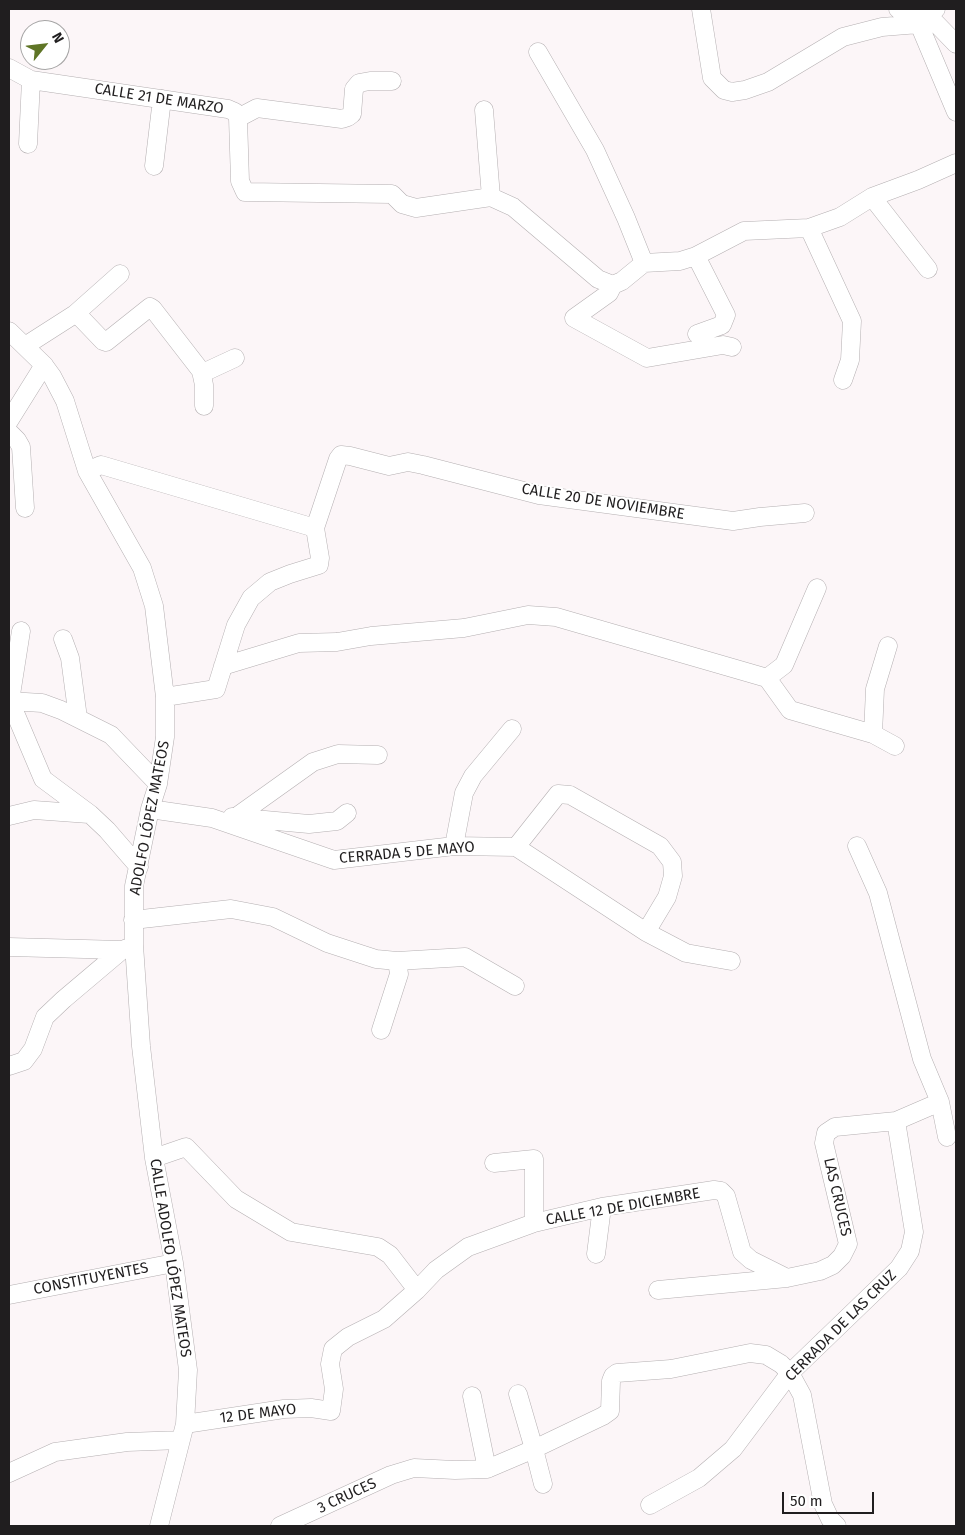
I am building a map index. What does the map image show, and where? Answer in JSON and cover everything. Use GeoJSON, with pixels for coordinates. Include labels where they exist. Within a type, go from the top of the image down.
{"type":"FeatureCollection","features":[{"type":"Feature","properties":{"kind":"street"},"geometry":{"type":"LineString","coordinates":[[701,9],[712,78],[724,90],[732,92],[745,90],[768,82],[843,37],[928,16]]}},
{"type":"Feature","properties":{"kind":"street"},"geometry":{"type":"LineString","coordinates":[[898,9],[928,16],[956,44]]}},
{"type":"Feature","properties":{"kind":"street"},"geometry":{"type":"LineString","coordinates":[[928,16],[956,110]]}},
{"type":"Feature","properties":{"kind":"street"},"geometry":{"type":"LineString","coordinates":[[538,52],[595,150],[644,263]]}},
{"type":"Feature","properties":{"kind":"street","name":"CALLE 21 DE MARZO"},"geometry":{"type":"LineString","coordinates":[[9,68],[31,80],[228,109],[235,112],[238,118],[240,181],[245,192],[392,194],[402,204],[416,208],[491,197]]}},
{"type":"Feature","properties":{"kind":"street"},"geometry":{"type":"LineString","coordinates":[[28,144],[31,80]]}},
{"type":"Feature","properties":{"kind":"street"},"geometry":{"type":"LineString","coordinates":[[238,118],[257,108],[342,119],[348,118],[352,114],[354,89],[360,83],[392,81]]}},
{"type":"Feature","properties":{"kind":"street"},"geometry":{"type":"LineString","coordinates":[[154,166],[162,100]]}},
{"type":"Feature","properties":{"kind":"street"},"geometry":{"type":"LineString","coordinates":[[484,110],[491,197],[513,207],[598,279],[613,285]]}},
{"type":"Feature","properties":{"kind":"street"},"geometry":{"type":"LineString","coordinates":[[732,347],[723,345],[647,358],[574,318],[609,292],[613,285],[622,281],[644,263],[680,261],[696,256],[744,231],[809,228],[840,217],[872,196],[918,180],[956,163]]}},
{"type":"Feature","properties":{"kind":"street"},"geometry":{"type":"LineString","coordinates":[[872,196],[928,269]]}},
{"type":"Feature","properties":{"kind":"street"},"geometry":{"type":"LineString","coordinates":[[809,228],[852,321],[850,360],[843,380]]}},
{"type":"Feature","properties":{"kind":"street"},"geometry":{"type":"LineString","coordinates":[[696,256],[726,314],[722,325],[697,334]]}},
{"type":"Feature","properties":{"kind":"street"},"geometry":{"type":"LineString","coordinates":[[25,346],[75,314],[120,274]]}},
{"type":"Feature","properties":{"kind":"street"},"geometry":{"type":"LineString","coordinates":[[75,314],[106,342],[150,307],[153,309],[201,371],[204,385],[204,406]]}},
{"type":"Feature","properties":{"kind":"street","name":"ADOLFO LÓPEZ MATEOS"},"geometry":{"type":"LineString","coordinates":[[9,331],[44,365],[52,376],[65,402],[87,471],[142,568],[154,606],[165,697],[165,737],[158,784],[150,809],[134,886],[133,920],[128,948],[141,1046]]}},
{"type":"Feature","properties":{"kind":"street"},"geometry":{"type":"LineString","coordinates":[[201,371],[207,371],[235,358]]}},
{"type":"Feature","properties":{"kind":"street"},"geometry":{"type":"LineString","coordinates":[[9,421],[44,365]]}},
{"type":"Feature","properties":{"kind":"street"},"geometry":{"type":"LineString","coordinates":[[9,432],[21,447],[25,508]]}},
{"type":"Feature","properties":{"kind":"street","name":"CALLE 20 DE NOVIEMBRE"},"geometry":{"type":"LineString","coordinates":[[165,697],[216,689],[236,625],[251,598],[270,582],[319,565],[320,558],[316,528],[338,459],[341,455],[389,466],[408,462],[424,464],[539,495],[733,521],[804,513]]}},
{"type":"Feature","properties":{"kind":"street"},"geometry":{"type":"LineString","coordinates":[[87,471],[101,466],[316,528]]}},
{"type":"Feature","properties":{"kind":"street"},"geometry":{"type":"LineString","coordinates":[[767,678],[784,665],[817,588]]}},
{"type":"Feature","properties":{"kind":"street"},"geometry":{"type":"LineString","coordinates":[[223,666],[298,642],[337,642],[371,636],[464,628],[528,615],[556,616],[767,678],[790,710],[873,734],[895,746]]}},
{"type":"Feature","properties":{"kind":"street"},"geometry":{"type":"LineString","coordinates":[[20,632],[9,701],[43,779],[90,814],[107,830],[139,867]]}},
{"type":"Feature","properties":{"kind":"street"},"geometry":{"type":"LineString","coordinates":[[63,639],[70,658],[78,718]]}},
{"type":"Feature","properties":{"kind":"street"},"geometry":{"type":"LineString","coordinates":[[873,734],[876,690],[888,646]]}},
{"type":"Feature","properties":{"kind":"street"},"geometry":{"type":"LineString","coordinates":[[9,701],[42,703],[61,710],[111,735],[158,784]]}},
{"type":"Feature","properties":{"kind":"street"},"geometry":{"type":"LineString","coordinates":[[454,846],[464,793],[473,776],[512,729]]}},
{"type":"Feature","properties":{"kind":"street"},"geometry":{"type":"LineString","coordinates":[[236,816],[313,762],[338,754],[378,755]]}},
{"type":"Feature","properties":{"kind":"street"},"geometry":{"type":"LineString","coordinates":[[646,932],[667,897],[673,876],[672,862],[660,846],[570,795],[558,794],[516,847],[646,932],[686,953],[731,961]]}},
{"type":"Feature","properties":{"kind":"street","name":"CERRADA 5 DE MAYO"},"geometry":{"type":"LineString","coordinates":[[150,809],[212,818],[334,860],[454,846],[516,847]]}},
{"type":"Feature","properties":{"kind":"street"},"geometry":{"type":"LineString","coordinates":[[9,816],[34,810],[90,814]]}},
{"type":"Feature","properties":{"kind":"street"},"geometry":{"type":"LineString","coordinates":[[212,818],[236,816],[309,824],[337,821],[347,813]]}},
{"type":"Feature","properties":{"kind":"street"},"geometry":{"type":"LineString","coordinates":[[857,846],[878,893],[922,1059],[940,1102],[947,1138]]}},
{"type":"Feature","properties":{"kind":"street"},"geometry":{"type":"LineString","coordinates":[[133,920],[231,909],[273,917],[327,943],[376,959],[465,957],[514,986]]}},
{"type":"Feature","properties":{"kind":"street"},"geometry":{"type":"LineString","coordinates":[[9,947],[128,948]]}},
{"type":"Feature","properties":{"kind":"street"},"geometry":{"type":"LineString","coordinates":[[9,1066],[24,1060],[33,1049],[45,1017],[64,999],[128,948]]}},
{"type":"Feature","properties":{"kind":"street"},"geometry":{"type":"LineString","coordinates":[[381,1030],[399,974],[397,960]]}},
{"type":"Feature","properties":{"kind":"street","name":"CALLE ADOLFO LÓPEZ MATEOS"},"geometry":{"type":"LineString","coordinates":[[141,1046],[154,1158],[174,1264],[188,1370],[183,1432],[159,1526]]}},
{"type":"Feature","properties":{"kind":"street","name":"LAS CRUCES"},"geometry":{"type":"LineString","coordinates":[[787,1278],[820,1271],[833,1265],[842,1256],[848,1244],[824,1143],[826,1133],[836,1127],[896,1121],[940,1102]]}},
{"type":"Feature","properties":{"kind":"street","name":"CERRADA DE LAS CRUZ"},"geometry":{"type":"LineString","coordinates":[[650,1505],[699,1478],[733,1449],[790,1373],[899,1268],[910,1251],[914,1232],[896,1121]]}},
{"type":"Feature","properties":{"kind":"street"},"geometry":{"type":"LineString","coordinates":[[154,1158],[186,1147],[236,1198],[283,1228],[291,1232],[378,1247],[390,1255],[417,1290]]}},
{"type":"Feature","properties":{"kind":"street"},"geometry":{"type":"LineString","coordinates":[[494,1162],[534,1159],[534,1223]]}},
{"type":"Feature","properties":{"kind":"street","name":"CALLE 12 DE DICIEMBRE"},"geometry":{"type":"LineString","coordinates":[[331,1411],[334,1389],[330,1364],[333,1349],[348,1337],[384,1319],[417,1290],[436,1270],[468,1247],[534,1223],[602,1207],[714,1190],[721,1191],[726,1196],[742,1252],[751,1260],[787,1278]]}},
{"type":"Feature","properties":{"kind":"street","name":"CALLE 12 DE DICIEMBRE"},"geometry":{"type":"LineString","coordinates":[[596,1254],[602,1207]]}},
{"type":"Feature","properties":{"kind":"street","name":"CONSTITUYENTES"},"geometry":{"type":"LineString","coordinates":[[9,1295],[174,1264]]}},
{"type":"Feature","properties":{"kind":"street"},"geometry":{"type":"LineString","coordinates":[[658,1290],[787,1278]]}},
{"type":"Feature","properties":{"kind":"street"},"geometry":{"type":"LineString","coordinates":[[472,1396],[487,1469],[603,1416],[610,1411],[612,1381],[613,1376],[617,1374],[671,1369],[750,1353],[766,1355],[781,1364],[790,1373],[802,1395],[823,1504],[830,1519],[837,1526]]}},
{"type":"Feature","properties":{"kind":"street"},"geometry":{"type":"LineString","coordinates":[[518,1394],[543,1484]]}},
{"type":"Feature","properties":{"kind":"street","name":"12 DE MAYO"},"geometry":{"type":"LineString","coordinates":[[9,1473],[55,1452],[183,1432],[284,1409],[311,1408],[331,1411]]}},
{"type":"Feature","properties":{"kind":"street","name":"3 CRUCES"},"geometry":{"type":"LineString","coordinates":[[280,1526],[391,1475],[414,1468],[487,1469]]}}]}
